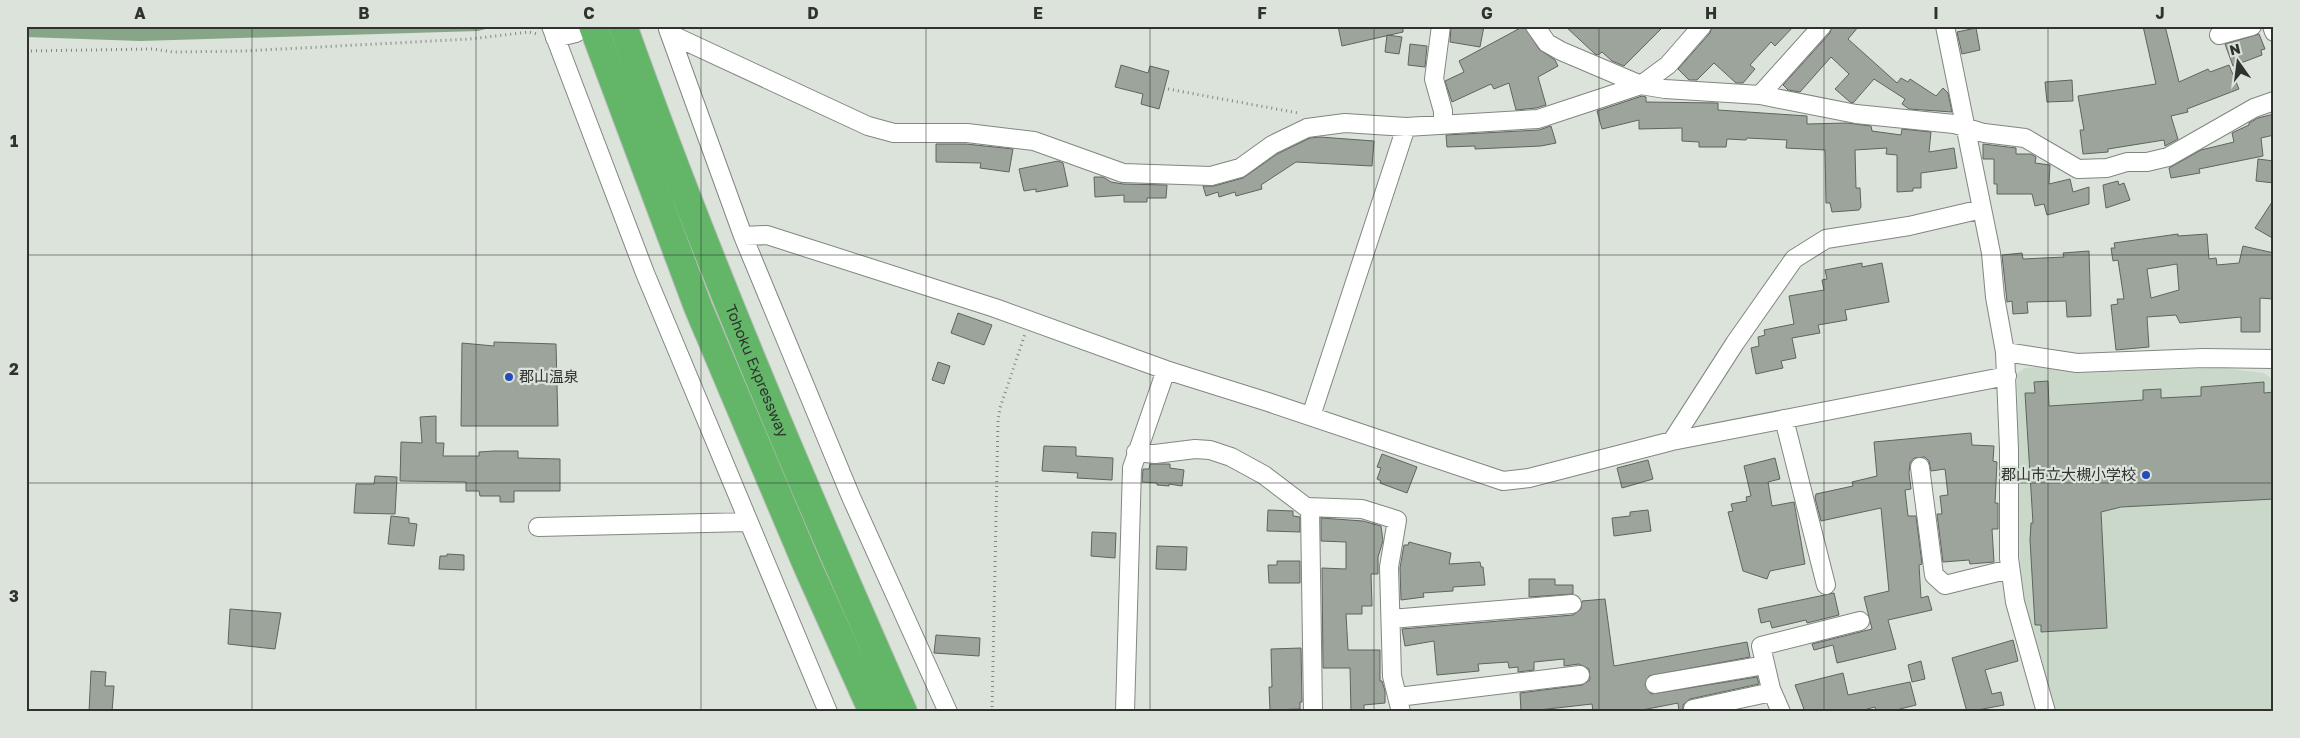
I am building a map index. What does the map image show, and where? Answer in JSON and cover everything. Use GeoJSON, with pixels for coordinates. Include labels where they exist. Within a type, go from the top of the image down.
{"type":"FeatureCollection","features":[{"type":"Feature","properties":{"kind":"highway","name":"Tohoku Expressway"},"geometry":{"type":"LineString","coordinates":[[622,26],[726,298],[834,556],[903,712]]}},
{"type":"Feature","properties":{"kind":"highway","name":"Tohoku Expressway"},"geometry":{"type":"LineString","coordinates":[[584,30],[807,565],[873,712]]}},
{"type":"Feature","properties":{"kind":"street"},"geometry":{"type":"LineString","coordinates":[[1441,26],[1434,72],[1443,111],[1443,125]]}},
{"type":"Feature","properties":{"kind":"street"},"geometry":{"type":"LineString","coordinates":[[1535,26],[1547,43],[1561,51],[1640,85],[1665,89],[1760,95],[1856,114],[1947,122],[1966,129],[2025,138],[2078,169],[2107,168],[2126,162],[2147,162],[2168,157],[2254,108],[2274,101]]}},
{"type":"Feature","properties":{"kind":"street"},"geometry":{"type":"LineString","coordinates":[[669,30],[868,126],[894,133],[967,133],[1034,142],[1123,173],[1211,176],[1240,168],[1272,145],[1307,128],[1345,123],[1406,127],[1538,120],[1640,85],[1668,65],[1702,26]]}},
{"type":"Feature","properties":{"kind":"street"},"geometry":{"type":"LineString","coordinates":[[1760,95],[1822,26]]}},
{"type":"Feature","properties":{"kind":"street"},"geometry":{"type":"LineString","coordinates":[[1946,26],[1991,253],[1995,297],[2005,352],[2010,569],[2015,602],[2046,712]]}},
{"type":"Feature","properties":{"kind":"street"},"geometry":{"type":"LineString","coordinates":[[2219,35],[2252,26]]}},
{"type":"Feature","properties":{"kind":"street"},"geometry":{"type":"LineString","coordinates":[[2272,26],[2274,32]]}},
{"type":"Feature","properties":{"kind":"street"},"geometry":{"type":"LineString","coordinates":[[584,30],[553,32],[645,273],[828,712]]}},
{"type":"Feature","properties":{"kind":"street"},"geometry":{"type":"LineString","coordinates":[[669,30],[743,236],[851,497],[948,712]]}},
{"type":"Feature","properties":{"kind":"street"},"geometry":{"type":"LineString","coordinates":[[1311,416],[1406,127]]}},
{"type":"Feature","properties":{"kind":"street"},"geometry":{"type":"LineString","coordinates":[[1672,441],[1735,343],[1794,259],[1826,239],[1909,226],[1982,209]]}},
{"type":"Feature","properties":{"kind":"street"},"geometry":{"type":"LineString","coordinates":[[743,236],[768,235],[1030,321],[1166,370],[1311,416],[1503,481],[1529,478],[1672,441],[2007,376]]}},
{"type":"Feature","properties":{"kind":"street"},"geometry":{"type":"LineString","coordinates":[[2005,352],[2077,363],[2204,358],[2274,359]]}},
{"type":"Feature","properties":{"kind":"street"},"geometry":{"type":"LineString","coordinates":[[1125,712],[1132,468],[1166,370]]}},
{"type":"Feature","properties":{"kind":"street"},"geometry":{"type":"LineString","coordinates":[[1784,419],[1826,585]]}},
{"type":"Feature","properties":{"kind":"street"},"geometry":{"type":"LineString","coordinates":[[1136,452],[1155,454],[1195,449],[1224,454],[1264,475],[1306,507],[1362,509],[1397,520],[1389,567],[1392,676],[1399,705],[1580,675]]}},
{"type":"Feature","properties":{"kind":"street"},"geometry":{"type":"LineString","coordinates":[[1920,467],[1934,575],[1945,585],[2010,569]]}},
{"type":"Feature","properties":{"kind":"street"},"geometry":{"type":"LineString","coordinates":[[1310,507],[1313,712]]}},
{"type":"Feature","properties":{"kind":"street"},"geometry":{"type":"LineString","coordinates":[[538,527],[748,522]]}},
{"type":"Feature","properties":{"kind":"street"},"geometry":{"type":"LineString","coordinates":[[1390,619],[1572,604]]}},
{"type":"Feature","properties":{"kind":"street"},"geometry":{"type":"LineString","coordinates":[[1781,712],[1772,692],[1761,646],[1860,621]]}},
{"type":"Feature","properties":{"kind":"street"},"geometry":{"type":"LineString","coordinates":[[1655,684],[1765,665]]}},
{"type":"Feature","properties":{"kind":"street"},"geometry":{"type":"LineString","coordinates":[[1694,709],[1772,692]]}},
{"type":"Feature","properties":{"kind":"path"},"geometry":{"type":"LineString","coordinates":[[26,51],[153,49],[173,52],[244,51],[470,39],[528,32],[553,32]]}},
{"type":"Feature","properties":{"kind":"path"},"geometry":{"type":"LineString","coordinates":[[1168,89],[1292,113],[1302,113]]}},
{"type":"Feature","properties":{"kind":"path"},"geometry":{"type":"LineString","coordinates":[[992,712],[998,421],[1000,408],[1030,321]]}},
{"type":"Feature","properties":{"kind":"shaded area","name":"郡山市立大槻小学校"},"geometry":{"type":"Polygon","coordinates":[[[2036,367],[2082,373],[2224,368],[2263,373],[2274,380],[2274,712],[2055,712],[2024,612],[2020,571],[2017,374],[2025,368],[2036,367]]]}},
{"type":"Feature","properties":{"kind":"green space"},"geometry":{"type":"Polygon","coordinates":[[[26,26],[497,26],[478,31],[140,41],[26,37],[26,26]]]}},
{"type":"Feature","properties":{"kind":"building"},"geometry":{"type":"Polygon","coordinates":[[[1338,26],[1403,26],[1403,32],[1342,46],[1338,26]]]}},
{"type":"Feature","properties":{"kind":"building"},"geometry":{"type":"Polygon","coordinates":[[[1451,26],[1484,26],[1480,47],[1450,42],[1451,26]]]}},
{"type":"Feature","properties":{"kind":"building"},"geometry":{"type":"Polygon","coordinates":[[[1524,26],[1539,49],[1555,60],[1558,66],[1538,77],[1546,105],[1516,110],[1509,83],[1494,89],[1491,84],[1452,102],[1445,81],[1464,72],[1459,61],[1524,26]]]}},
{"type":"Feature","properties":{"kind":"building"},"geometry":{"type":"Polygon","coordinates":[[[1565,26],[1664,26],[1624,66],[1612,61],[1602,52],[1598,55],[1595,54],[1565,26]]]}},
{"type":"Feature","properties":{"kind":"building"},"geometry":{"type":"Polygon","coordinates":[[[1712,26],[1794,26],[1775,46],[1771,42],[1750,65],[1755,69],[1743,83],[1736,83],[1714,63],[1697,80],[1689,80],[1678,69],[1710,33],[1712,26]]]}},
{"type":"Feature","properties":{"kind":"building"},"geometry":{"type":"Polygon","coordinates":[[[1832,26],[1859,26],[1848,39],[1897,83],[1901,78],[1908,82],[1910,79],[1936,96],[1943,88],[1948,93],[1952,112],[1909,109],[1902,104],[1905,99],[1874,79],[1853,103],[1850,102],[1835,89],[1849,74],[1831,57],[1800,92],[1788,90],[1783,85],[1830,33],[1832,26]]]}},
{"type":"Feature","properties":{"kind":"building"},"geometry":{"type":"Polygon","coordinates":[[[2143,26],[2165,26],[2179,82],[2208,69],[2210,72],[2229,65],[2239,89],[2187,109],[2188,112],[2171,116],[2178,139],[2165,146],[2164,140],[2108,149],[2108,152],[2083,154],[2080,130],[2084,130],[2078,96],[2156,84],[2143,26]]]}},
{"type":"Feature","properties":{"kind":"building"},"geometry":{"type":"Polygon","coordinates":[[[1976,28],[1980,50],[1962,54],[1957,32],[1976,28]]]}},
{"type":"Feature","properties":{"kind":"building"},"geometry":{"type":"Polygon","coordinates":[[[2259,34],[2265,49],[2261,50],[2262,55],[2233,66],[2225,44],[2259,34]]]}},
{"type":"Feature","properties":{"kind":"building"},"geometry":{"type":"Polygon","coordinates":[[[1387,35],[1402,37],[1399,54],[1385,52],[1387,35]]]}},
{"type":"Feature","properties":{"kind":"building"},"geometry":{"type":"Polygon","coordinates":[[[1410,44],[1427,46],[1425,67],[1408,65],[1410,44]]]}},
{"type":"Feature","properties":{"kind":"building"},"geometry":{"type":"Polygon","coordinates":[[[1121,65],[1148,73],[1150,66],[1169,71],[1159,109],[1141,104],[1143,94],[1115,87],[1121,65]]]}},
{"type":"Feature","properties":{"kind":"building"},"geometry":{"type":"Polygon","coordinates":[[[2072,80],[2073,101],[2047,102],[2045,82],[2072,80]]]}},
{"type":"Feature","properties":{"kind":"building"},"geometry":{"type":"Polygon","coordinates":[[[1642,96],[1646,97],[1646,102],[1718,103],[1718,110],[1807,116],[1807,124],[1847,123],[1871,126],[1872,131],[1901,135],[1902,129],[1931,132],[1929,152],[1954,148],[1957,168],[1921,173],[1921,188],[1913,188],[1913,191],[1897,192],[1897,155],[1886,154],[1887,148],[1855,150],[1856,188],[1860,188],[1861,207],[1859,210],[1832,212],[1830,203],[1826,203],[1825,150],[1786,148],[1787,140],[1747,138],[1746,140],[1727,139],[1726,147],[1699,147],[1699,142],[1682,141],[1682,128],[1639,129],[1639,120],[1602,129],[1597,111],[1642,96]]]}},
{"type":"Feature","properties":{"kind":"building"},"geometry":{"type":"Polygon","coordinates":[[[2274,114],[2274,135],[2261,138],[2263,156],[2199,169],[2200,173],[2171,178],[2169,168],[2201,150],[2234,142],[2232,133],[2249,125],[2249,123],[2258,118],[2274,114]]]}},
{"type":"Feature","properties":{"kind":"building"},"geometry":{"type":"Polygon","coordinates":[[[1551,126],[1556,143],[1541,146],[1475,149],[1475,146],[1447,147],[1446,135],[1539,130],[1551,126]]]}},
{"type":"Feature","properties":{"kind":"building"},"geometry":{"type":"Polygon","coordinates":[[[1310,138],[1374,141],[1372,166],[1296,162],[1261,185],[1262,189],[1236,196],[1235,192],[1219,197],[1218,192],[1206,196],[1203,186],[1214,186],[1243,178],[1277,154],[1310,138]]]}},
{"type":"Feature","properties":{"kind":"building"},"geometry":{"type":"Polygon","coordinates":[[[936,144],[966,144],[1013,149],[1009,172],[980,168],[981,163],[936,162],[936,144]]]}},
{"type":"Feature","properties":{"kind":"building"},"geometry":{"type":"Polygon","coordinates":[[[1983,144],[2016,148],[2016,154],[2031,154],[2036,157],[2035,163],[2050,165],[2049,184],[2070,179],[2073,192],[2089,187],[2089,204],[2047,215],[2044,204],[2035,206],[2032,194],[1997,194],[1997,184],[1994,184],[1994,159],[1983,159],[1983,144]]]}},
{"type":"Feature","properties":{"kind":"building"},"geometry":{"type":"Polygon","coordinates":[[[2258,159],[2274,161],[2274,183],[2256,181],[2258,159]]]}},
{"type":"Feature","properties":{"kind":"building"},"geometry":{"type":"Polygon","coordinates":[[[1058,161],[1063,163],[1068,186],[1036,192],[1036,189],[1024,191],[1019,169],[1058,161]]]}},
{"type":"Feature","properties":{"kind":"building"},"geometry":{"type":"Polygon","coordinates":[[[1094,177],[1103,177],[1111,182],[1123,184],[1167,185],[1166,198],[1147,198],[1147,202],[1124,202],[1124,195],[1095,197],[1094,177]]]}},
{"type":"Feature","properties":{"kind":"building"},"geometry":{"type":"Polygon","coordinates":[[[2118,181],[2119,185],[2124,183],[2130,200],[2106,208],[2103,185],[2118,181]]]}},
{"type":"Feature","properties":{"kind":"building"},"geometry":{"type":"Polygon","coordinates":[[[2274,199],[2274,239],[2255,228],[2274,199]]]}},
{"type":"Feature","properties":{"kind":"building"},"geometry":{"type":"Polygon","coordinates":[[[2178,234],[2178,236],[2207,234],[2209,259],[2216,258],[2217,265],[2239,263],[2243,246],[2274,253],[2274,299],[2260,298],[2260,332],[2241,332],[2241,317],[2180,323],[2176,315],[2147,317],[2149,347],[2116,350],[2111,305],[2118,304],[2117,299],[2124,299],[2118,260],[2113,261],[2111,248],[2115,248],[2114,243],[2178,234]],[[2177,264],[2147,269],[2151,298],[2179,290],[2177,264]]]}},
{"type":"Feature","properties":{"kind":"building"},"geometry":{"type":"Polygon","coordinates":[[[2089,251],[2091,316],[2067,317],[2066,301],[2027,302],[2028,313],[2013,314],[2012,301],[2007,302],[2002,255],[2022,253],[2023,259],[2064,257],[2063,253],[2089,251]]]}},
{"type":"Feature","properties":{"kind":"building"},"geometry":{"type":"Polygon","coordinates":[[[1862,263],[1862,267],[1882,263],[1889,302],[1845,310],[1847,320],[1818,325],[1820,333],[1792,338],[1796,358],[1781,361],[1783,368],[1756,374],[1751,348],[1759,346],[1758,337],[1765,335],[1764,330],[1794,324],[1789,296],[1824,290],[1822,280],[1827,279],[1825,270],[1862,263]]]}},
{"type":"Feature","properties":{"kind":"building"},"geometry":{"type":"Polygon","coordinates":[[[958,313],[992,325],[984,345],[951,333],[958,313]]]}},
{"type":"Feature","properties":{"kind":"building","name":"郡山温泉"},"geometry":{"type":"Polygon","coordinates":[[[494,342],[556,344],[558,426],[461,426],[462,343],[494,346],[494,342]]]}},
{"type":"Feature","properties":{"kind":"building"},"geometry":{"type":"Polygon","coordinates":[[[938,362],[950,366],[944,384],[932,380],[938,362]]]}},
{"type":"Feature","properties":{"kind":"building"},"geometry":{"type":"Polygon","coordinates":[[[2048,381],[2049,406],[2143,400],[2143,390],[2161,389],[2161,398],[2201,396],[2201,387],[2264,382],[2264,393],[2274,392],[2274,499],[2121,507],[2101,512],[2107,628],[2041,632],[2041,625],[2035,625],[2030,540],[2031,523],[2033,523],[2025,393],[2035,393],[2034,382],[2048,381]]]}},
{"type":"Feature","properties":{"kind":"building"},"geometry":{"type":"Polygon","coordinates":[[[436,416],[436,443],[444,443],[443,456],[479,456],[479,452],[518,451],[518,458],[560,459],[560,491],[514,491],[514,502],[500,502],[500,496],[480,496],[479,491],[466,491],[466,482],[400,481],[401,442],[422,443],[420,417],[436,416]]]}},
{"type":"Feature","properties":{"kind":"building"},"geometry":{"type":"Polygon","coordinates":[[[1971,433],[1972,445],[1994,446],[1993,461],[1997,462],[1995,503],[1998,503],[1998,529],[1992,529],[1994,562],[1970,564],[1969,560],[1943,562],[1937,514],[1942,514],[1940,496],[1948,495],[1945,469],[1931,471],[1929,461],[1925,457],[1914,458],[1910,463],[1909,473],[1911,489],[1905,490],[1908,516],[1916,516],[1922,564],[1919,565],[1921,598],[1928,596],[1932,610],[1888,620],[1896,649],[1837,663],[1833,645],[1814,650],[1812,644],[1872,629],[1864,597],[1889,591],[1881,508],[1821,521],[1815,498],[1816,494],[1853,486],[1852,482],[1877,476],[1874,442],[1971,433]]]}},
{"type":"Feature","properties":{"kind":"building"},"geometry":{"type":"Polygon","coordinates":[[[1044,446],[1076,447],[1076,456],[1113,458],[1112,480],[1077,478],[1078,473],[1042,471],[1044,446]]]}},
{"type":"Feature","properties":{"kind":"building"},"geometry":{"type":"Polygon","coordinates":[[[1382,454],[1417,467],[1407,493],[1380,483],[1381,481],[1377,479],[1381,468],[1377,467],[1382,454]]]}},
{"type":"Feature","properties":{"kind":"building"},"geometry":{"type":"Polygon","coordinates":[[[1775,458],[1780,479],[1768,482],[1772,506],[1794,502],[1805,564],[1770,571],[1767,579],[1743,571],[1728,512],[1733,511],[1731,504],[1747,501],[1746,497],[1751,496],[1744,466],[1775,458]]]}},
{"type":"Feature","properties":{"kind":"building"},"geometry":{"type":"Polygon","coordinates":[[[1648,460],[1653,479],[1622,488],[1617,468],[1648,460]]]}},
{"type":"Feature","properties":{"kind":"building"},"geometry":{"type":"Polygon","coordinates":[[[1150,464],[1170,464],[1170,468],[1184,470],[1182,486],[1142,482],[1143,469],[1149,469],[1150,464]]]}},
{"type":"Feature","properties":{"kind":"building"},"geometry":{"type":"Polygon","coordinates":[[[375,476],[397,477],[395,514],[354,513],[356,484],[374,484],[375,476]]]}},
{"type":"Feature","properties":{"kind":"building"},"geometry":{"type":"Polygon","coordinates":[[[1268,510],[1293,511],[1293,516],[1300,517],[1300,532],[1267,531],[1268,510]]]}},
{"type":"Feature","properties":{"kind":"building"},"geometry":{"type":"Polygon","coordinates":[[[1648,510],[1651,531],[1614,536],[1612,518],[1630,516],[1630,512],[1648,510]]]}},
{"type":"Feature","properties":{"kind":"building"},"geometry":{"type":"Polygon","coordinates":[[[391,516],[409,518],[409,523],[417,524],[414,546],[388,544],[391,516]]]}},
{"type":"Feature","properties":{"kind":"building"},"geometry":{"type":"Polygon","coordinates":[[[1321,518],[1363,521],[1381,526],[1383,541],[1378,557],[1378,574],[1371,574],[1372,606],[1362,606],[1362,614],[1346,614],[1348,650],[1380,650],[1380,681],[1382,681],[1385,691],[1385,703],[1364,705],[1364,712],[1351,712],[1350,668],[1323,668],[1322,568],[1346,569],[1346,542],[1321,541],[1321,518]]]}},
{"type":"Feature","properties":{"kind":"building"},"geometry":{"type":"Polygon","coordinates":[[[1092,532],[1116,533],[1115,558],[1091,556],[1092,532]]]}},
{"type":"Feature","properties":{"kind":"building"},"geometry":{"type":"Polygon","coordinates":[[[1409,542],[1451,553],[1449,564],[1480,562],[1481,567],[1483,567],[1485,585],[1453,587],[1453,591],[1423,593],[1424,597],[1401,600],[1400,568],[1404,545],[1408,545],[1409,542]]]}},
{"type":"Feature","properties":{"kind":"building"},"geometry":{"type":"Polygon","coordinates":[[[1157,546],[1187,547],[1186,570],[1156,569],[1157,546]]]}},
{"type":"Feature","properties":{"kind":"building"},"geometry":{"type":"Polygon","coordinates":[[[447,554],[464,555],[464,570],[439,569],[440,556],[447,556],[447,554]]]}},
{"type":"Feature","properties":{"kind":"building"},"geometry":{"type":"Polygon","coordinates":[[[1277,561],[1300,561],[1300,583],[1269,583],[1268,565],[1277,565],[1277,561]]]}},
{"type":"Feature","properties":{"kind":"building"},"geometry":{"type":"Polygon","coordinates":[[[1529,579],[1555,579],[1555,585],[1573,585],[1573,594],[1529,597],[1529,579]]]}},
{"type":"Feature","properties":{"kind":"building"},"geometry":{"type":"Polygon","coordinates":[[[1834,593],[1839,615],[1807,623],[1806,620],[1772,628],[1770,621],[1761,623],[1758,609],[1834,593]]]}},
{"type":"Feature","properties":{"kind":"building"},"geometry":{"type":"Polygon","coordinates":[[[1605,599],[1614,666],[1747,642],[1750,657],[1649,676],[1645,685],[1651,694],[1757,677],[1759,684],[1690,699],[1683,705],[1683,712],[1679,712],[1678,703],[1632,712],[1593,712],[1592,704],[1521,712],[1520,693],[1582,685],[1590,680],[1589,669],[1579,664],[1564,666],[1564,659],[1534,662],[1534,670],[1518,672],[1518,667],[1509,668],[1508,662],[1478,664],[1479,671],[1437,675],[1434,641],[1405,646],[1402,629],[1573,615],[1581,609],[1582,601],[1605,599]]]}},
{"type":"Feature","properties":{"kind":"building"},"geometry":{"type":"Polygon","coordinates":[[[230,609],[281,613],[275,649],[228,644],[230,609]]]}},
{"type":"Feature","properties":{"kind":"building"},"geometry":{"type":"Polygon","coordinates":[[[936,635],[980,638],[979,656],[934,653],[936,635]]]}},
{"type":"Feature","properties":{"kind":"building"},"geometry":{"type":"Polygon","coordinates":[[[2013,640],[2018,661],[1985,670],[1992,694],[2001,692],[2004,705],[1967,712],[1952,658],[2013,640]]]}},
{"type":"Feature","properties":{"kind":"building"},"geometry":{"type":"Polygon","coordinates":[[[1301,648],[1302,702],[1300,702],[1300,709],[1270,710],[1269,687],[1272,687],[1271,649],[1301,648]]]}},
{"type":"Feature","properties":{"kind":"building"},"geometry":{"type":"Polygon","coordinates":[[[1921,661],[1925,679],[1912,682],[1908,665],[1921,661]]]}},
{"type":"Feature","properties":{"kind":"building"},"geometry":{"type":"Polygon","coordinates":[[[91,671],[106,672],[105,686],[114,686],[112,712],[89,712],[91,671]]]}},
{"type":"Feature","properties":{"kind":"building"},"geometry":{"type":"Polygon","coordinates":[[[1843,673],[1848,695],[1910,682],[1916,705],[1888,712],[1876,712],[1875,707],[1856,712],[1805,712],[1795,685],[1843,673]]]}},
{"type":"Feature","properties":{"kind":"place","name":"郡山温泉"},"geometry":{"type":"Point","coordinates":[509,377]}},
{"type":"Feature","properties":{"kind":"place","name":"郡山市立大槻小学校"},"geometry":{"type":"Point","coordinates":[2146,475]}}]}
